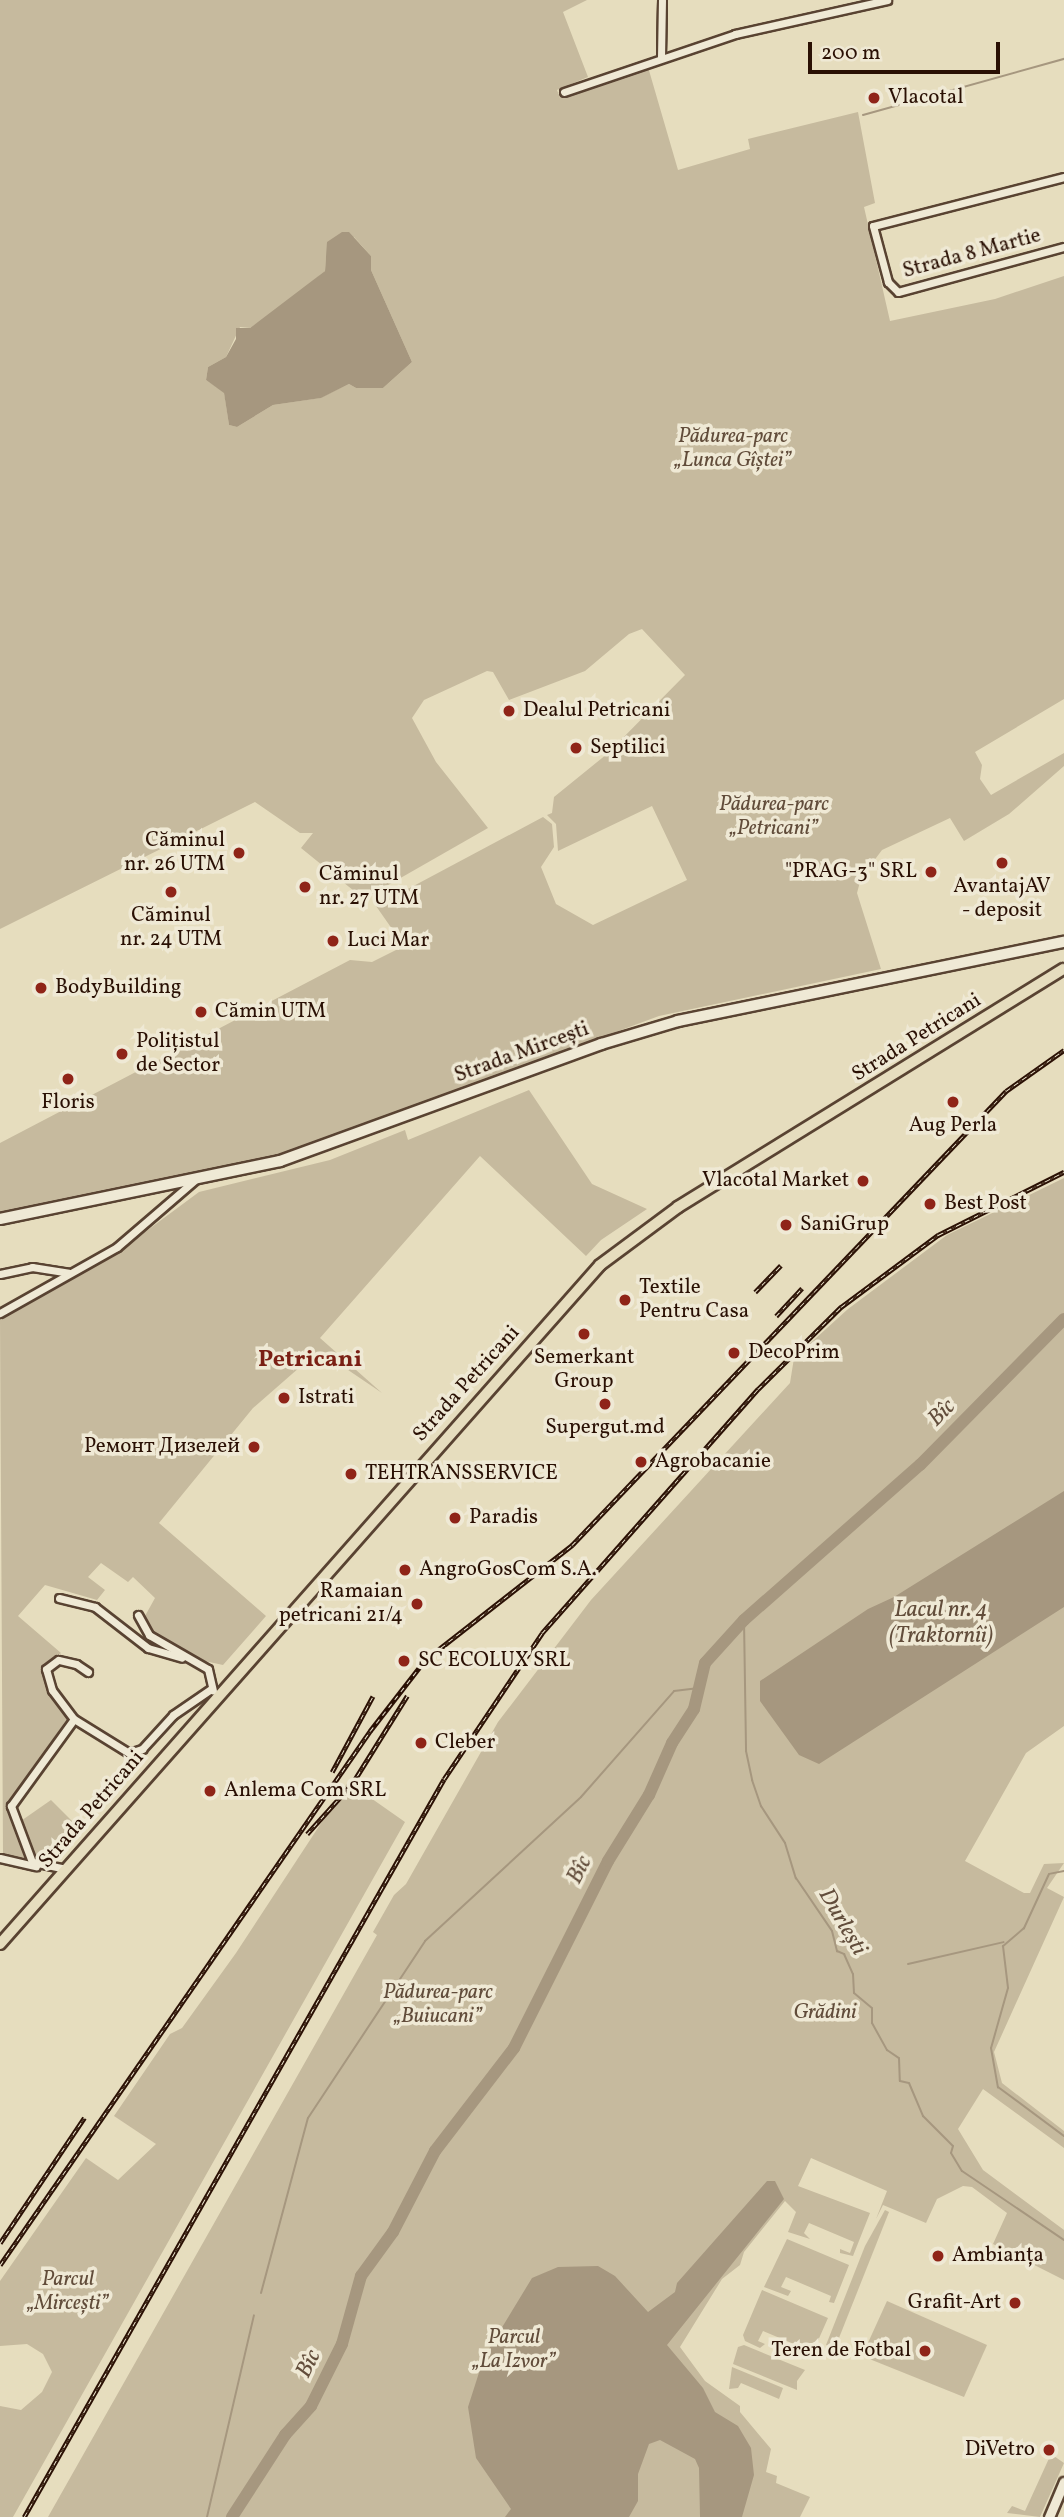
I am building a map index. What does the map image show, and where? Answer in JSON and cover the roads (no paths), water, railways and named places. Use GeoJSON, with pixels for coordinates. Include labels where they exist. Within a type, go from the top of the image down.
{"type":"FeatureCollection","features":[{"type":"Feature","properties":{"kind":"main road","name":"Strada Mircești"},"geometry":{"type":"LineString","coordinates":[[0,1219],[195,1180],[341,1141],[652,1028],[1064,942]]}},
{"type":"Feature","properties":{"kind":"main road","name":"Strada Petricani"},"geometry":{"type":"LineString","coordinates":[[0,1944],[215,1692],[569,1298],[624,1243],[1064,969]]}},
{"type":"Feature","properties":{"kind":"street"},"geometry":{"type":"LineString","coordinates":[[660,57],[662,0]]}},
{"type":"Feature","properties":{"kind":"street"},"geometry":{"type":"LineString","coordinates":[[564,92],[660,57],[735,34],[887,0]]}},
{"type":"Feature","properties":{"kind":"street","name":"Strada 8 Martie"},"geometry":{"type":"LineString","coordinates":[[1064,177],[873,226],[891,288],[898,292],[927,287],[1064,247]]}},
{"type":"Feature","properties":{"kind":"street"},"geometry":{"type":"LineString","coordinates":[[0,1314],[117,1247],[195,1180]]}},
{"type":"Feature","properties":{"kind":"street"},"geometry":{"type":"LineString","coordinates":[[0,1274],[32,1267],[70,1274]]}},
{"type":"Feature","properties":{"kind":"street"},"geometry":{"type":"LineString","coordinates":[[59,1598],[99,1609],[148,1648],[208,1669],[215,1692],[173,1715],[135,1753],[129,1754],[74,1719],[52,1690],[46,1669],[58,1660],[76,1664],[88,1672]]}},
{"type":"Feature","properties":{"kind":"street"},"geometry":{"type":"LineString","coordinates":[[138,1615],[149,1635],[182,1658]]}},
{"type":"Feature","properties":{"kind":"street"},"geometry":{"type":"LineString","coordinates":[[37,1866],[28,1855],[12,1800],[74,1719]]}},
{"type":"Feature","properties":{"kind":"street"},"geometry":{"type":"LineString","coordinates":[[0,1858],[65,1869]]}},
{"type":"Feature","properties":{"kind":"street"},"geometry":{"type":"LineString","coordinates":[[1049,2517],[1064,2482]]}},
{"type":"Feature","properties":{"kind":"water"},"geometry":{"type":"Polygon","coordinates":[[[342,232],[349,232],[371,256],[371,270],[412,362],[383,388],[356,388],[349,384],[321,398],[273,405],[237,427],[229,425],[224,393],[206,380],[208,367],[226,357],[236,339],[236,328],[250,328],[325,271],[327,242],[342,232]]]}},
{"type":"Feature","properties":{"kind":"water","name":"Lacul nr. 4 (Traktornîi)"},"geometry":{"type":"Polygon","coordinates":[[[1064,1491],[1064,1607],[819,1764],[799,1755],[760,1701],[760,1681],[868,1609],[894,1597],[1064,1491]]]}},
{"type":"Feature","properties":{"kind":"water"},"geometry":{"type":"Polygon","coordinates":[[[767,2181],[775,2181],[784,2199],[667,2345],[703,2388],[715,2412],[738,2426],[751,2448],[754,2475],[742,2517],[700,2517],[699,2468],[695,2459],[660,2440],[649,2444],[638,2474],[638,2501],[629,2517],[505,2517],[511,2509],[476,2458],[468,2407],[484,2357],[532,2278],[558,2267],[598,2266],[615,2276],[648,2312],[675,2292],[677,2283],[767,2181]]]}},
{"type":"Feature","properties":{"kind":"waterway"},"geometry":{"type":"LineString","coordinates":[[863,115],[1064,59]]}},
{"type":"Feature","properties":{"kind":"waterway","name":"Bîc"},"geometry":{"type":"LineString","coordinates":[[232,2517],[285,2435],[311,2406],[342,2344],[361,2276],[393,2232],[435,2151],[514,2048],[608,1861],[649,1795],[672,1743],[694,1709],[705,1663],[744,1620],[920,1465],[1064,1319]]}},
{"type":"Feature","properties":{"kind":"waterway","name":"Durlești"},"geometry":{"type":"LineString","coordinates":[[744,1620],[746,1751],[752,1780],[761,1806],[785,1843],[796,1878],[832,1931],[837,1951],[844,1954],[853,1974],[854,1993],[872,2008],[872,2023],[887,2050],[899,2058],[900,2081],[909,2083],[923,2116],[953,2146],[951,2153],[962,2171],[1064,2240]]}},
{"type":"Feature","properties":{"kind":"waterway"},"geometry":{"type":"LineString","coordinates":[[261,2293],[308,2118],[425,1941],[581,1797],[674,1691],[697,1688]]}},
{"type":"Feature","properties":{"kind":"waterway"},"geometry":{"type":"LineString","coordinates":[[1064,1871],[1049,1874],[1024,1928],[1003,1946],[1008,1988],[991,2048],[998,2087],[1064,2136]]}},
{"type":"Feature","properties":{"kind":"waterway"},"geometry":{"type":"LineString","coordinates":[[908,1964],[1004,1942]]}},
{"type":"Feature","properties":{"kind":"waterway"},"geometry":{"type":"LineString","coordinates":[[207,2517],[254,2315]]}},
{"type":"Feature","properties":{"kind":"railway"},"geometry":{"type":"LineString","coordinates":[[0,2265],[370,1731],[425,1660],[572,1545],[1006,1091],[1064,1050]]}},
{"type":"Feature","properties":{"kind":"railway"},"geometry":{"type":"LineString","coordinates":[[24,2517],[444,1779],[542,1633],[758,1389],[841,1307],[938,1235],[1064,1172]]}},
{"type":"Feature","properties":{"kind":"railway"},"geometry":{"type":"LineString","coordinates":[[755,1292],[781,1265]]}},
{"type":"Feature","properties":{"kind":"railway"},"geometry":{"type":"LineString","coordinates":[[776,1316],[802,1288]]}},
{"type":"Feature","properties":{"kind":"railway"},"geometry":{"type":"LineString","coordinates":[[332,1772],[373,1696]]}},
{"type":"Feature","properties":{"kind":"railway"},"geometry":{"type":"LineString","coordinates":[[307,1834],[352,1784],[407,1696]]}},
{"type":"Feature","properties":{"kind":"railway"},"geometry":{"type":"LineString","coordinates":[[0,2243],[84,2118]]}},
{"type":"Feature","properties":{"kind":"place","name":"Vlacotal"},"geometry":{"type":"Point","coordinates":[874,98]}},
{"type":"Feature","properties":{"kind":"place","name":"Dealul Petricani"},"geometry":{"type":"Point","coordinates":[509,711]}},
{"type":"Feature","properties":{"kind":"place","name":"Septilici"},"geometry":{"type":"Point","coordinates":[576,748]}},
{"type":"Feature","properties":{"kind":"place","name":"Căminul nr. 26 UTM"},"geometry":{"type":"Point","coordinates":[239,853]}},
{"type":"Feature","properties":{"kind":"place","name":"AvantajAV - deposit"},"geometry":{"type":"Point","coordinates":[1002,863]}},
{"type":"Feature","properties":{"kind":"place","name":"\"PRAG-3\" SRL"},"geometry":{"type":"Point","coordinates":[931,872]}},
{"type":"Feature","properties":{"kind":"place","name":"Căminul nr. 27 UTM"},"geometry":{"type":"Point","coordinates":[305,887]}},
{"type":"Feature","properties":{"kind":"place","name":"Căminul nr. 24 UTM"},"geometry":{"type":"Point","coordinates":[171,892]}},
{"type":"Feature","properties":{"kind":"place","name":"Luci Mar"},"geometry":{"type":"Point","coordinates":[333,941]}},
{"type":"Feature","properties":{"kind":"place","name":"BodyBuilding"},"geometry":{"type":"Point","coordinates":[41,988]}},
{"type":"Feature","properties":{"kind":"place","name":"Cămin UTM"},"geometry":{"type":"Point","coordinates":[201,1012]}},
{"type":"Feature","properties":{"kind":"place","name":"Polițistul de Sector"},"geometry":{"type":"Point","coordinates":[122,1054]}},
{"type":"Feature","properties":{"kind":"place","name":"Floris"},"geometry":{"type":"Point","coordinates":[68,1079]}},
{"type":"Feature","properties":{"kind":"place","name":"Aug Perla"},"geometry":{"type":"Point","coordinates":[953,1102]}},
{"type":"Feature","properties":{"kind":"place","name":"Vlacotal Market"},"geometry":{"type":"Point","coordinates":[863,1181]}},
{"type":"Feature","properties":{"kind":"place","name":"Best Post"},"geometry":{"type":"Point","coordinates":[930,1204]}},
{"type":"Feature","properties":{"kind":"place","name":"SaniGrup"},"geometry":{"type":"Point","coordinates":[786,1225]}},
{"type":"Feature","properties":{"kind":"place","name":"Textile Pentru Casa"},"geometry":{"type":"Point","coordinates":[625,1300]}},
{"type":"Feature","properties":{"kind":"place","name":"Semerkant Group"},"geometry":{"type":"Point","coordinates":[584,1334]}},
{"type":"Feature","properties":{"kind":"place","name":"DecoPrim"},"geometry":{"type":"Point","coordinates":[734,1353]}},
{"type":"Feature","properties":{"kind":"place","name":"Istrati"},"geometry":{"type":"Point","coordinates":[284,1398]}},
{"type":"Feature","properties":{"kind":"place","name":"Supergut.md"},"geometry":{"type":"Point","coordinates":[605,1404]}},
{"type":"Feature","properties":{"kind":"place","name":"Ремонт Дизелей"},"geometry":{"type":"Point","coordinates":[254,1447]}},
{"type":"Feature","properties":{"kind":"place","name":"Agrobacanie"},"geometry":{"type":"Point","coordinates":[641,1462]}},
{"type":"Feature","properties":{"kind":"place","name":"TEHTRANSSERVICE"},"geometry":{"type":"Point","coordinates":[351,1474]}},
{"type":"Feature","properties":{"kind":"place","name":"Paradis"},"geometry":{"type":"Point","coordinates":[455,1518]}},
{"type":"Feature","properties":{"kind":"place","name":"AngroGosCom S.A."},"geometry":{"type":"Point","coordinates":[405,1570]}},
{"type":"Feature","properties":{"kind":"place","name":"Ramaian petricani 21/4"},"geometry":{"type":"Point","coordinates":[417,1604]}},
{"type":"Feature","properties":{"kind":"place","name":"SC ECOLUX SRL"},"geometry":{"type":"Point","coordinates":[404,1661]}},
{"type":"Feature","properties":{"kind":"place","name":"Cleber"},"geometry":{"type":"Point","coordinates":[421,1743]}},
{"type":"Feature","properties":{"kind":"place","name":"Anlema Com SRL"},"geometry":{"type":"Point","coordinates":[210,1791]}},
{"type":"Feature","properties":{"kind":"place","name":"Ambianța"},"geometry":{"type":"Point","coordinates":[938,2256]}},
{"type":"Feature","properties":{"kind":"place","name":"Grafit-Art"},"geometry":{"type":"Point","coordinates":[1015,2303]}},
{"type":"Feature","properties":{"kind":"place","name":"Teren de Fotbal"},"geometry":{"type":"Point","coordinates":[925,2351]}},
{"type":"Feature","properties":{"kind":"place","name":"DiVetro"},"geometry":{"type":"Point","coordinates":[1049,2450]}},
{"type":"Feature","properties":{"kind":"district","name":"Petricani"},"geometry":{"type":"Point","coordinates":[310,1361]}},
{"type":"Feature","properties":{"kind":"park label","name":"Pădurea-parc „Lunca Gîștei”"},"geometry":{"type":"Point","coordinates":[733,449]}},
{"type":"Feature","properties":{"kind":"park label","name":"Pădurea-parc „Petricani”"},"geometry":{"type":"Point","coordinates":[774,817]}},
{"type":"Feature","properties":{"kind":"park label","name":"Pădurea-parc „Buiucani”"},"geometry":{"type":"Point","coordinates":[438,2005]}},
{"type":"Feature","properties":{"kind":"park label","name":"Grădini"},"geometry":{"type":"Point","coordinates":[825,2013]}},
{"type":"Feature","properties":{"kind":"park label","name":"Parcul „Mircești”"},"geometry":{"type":"Point","coordinates":[68,2292]}},
{"type":"Feature","properties":{"kind":"park label","name":"Parcul „La Izvor”"},"geometry":{"type":"Point","coordinates":[514,2350]}}]}
